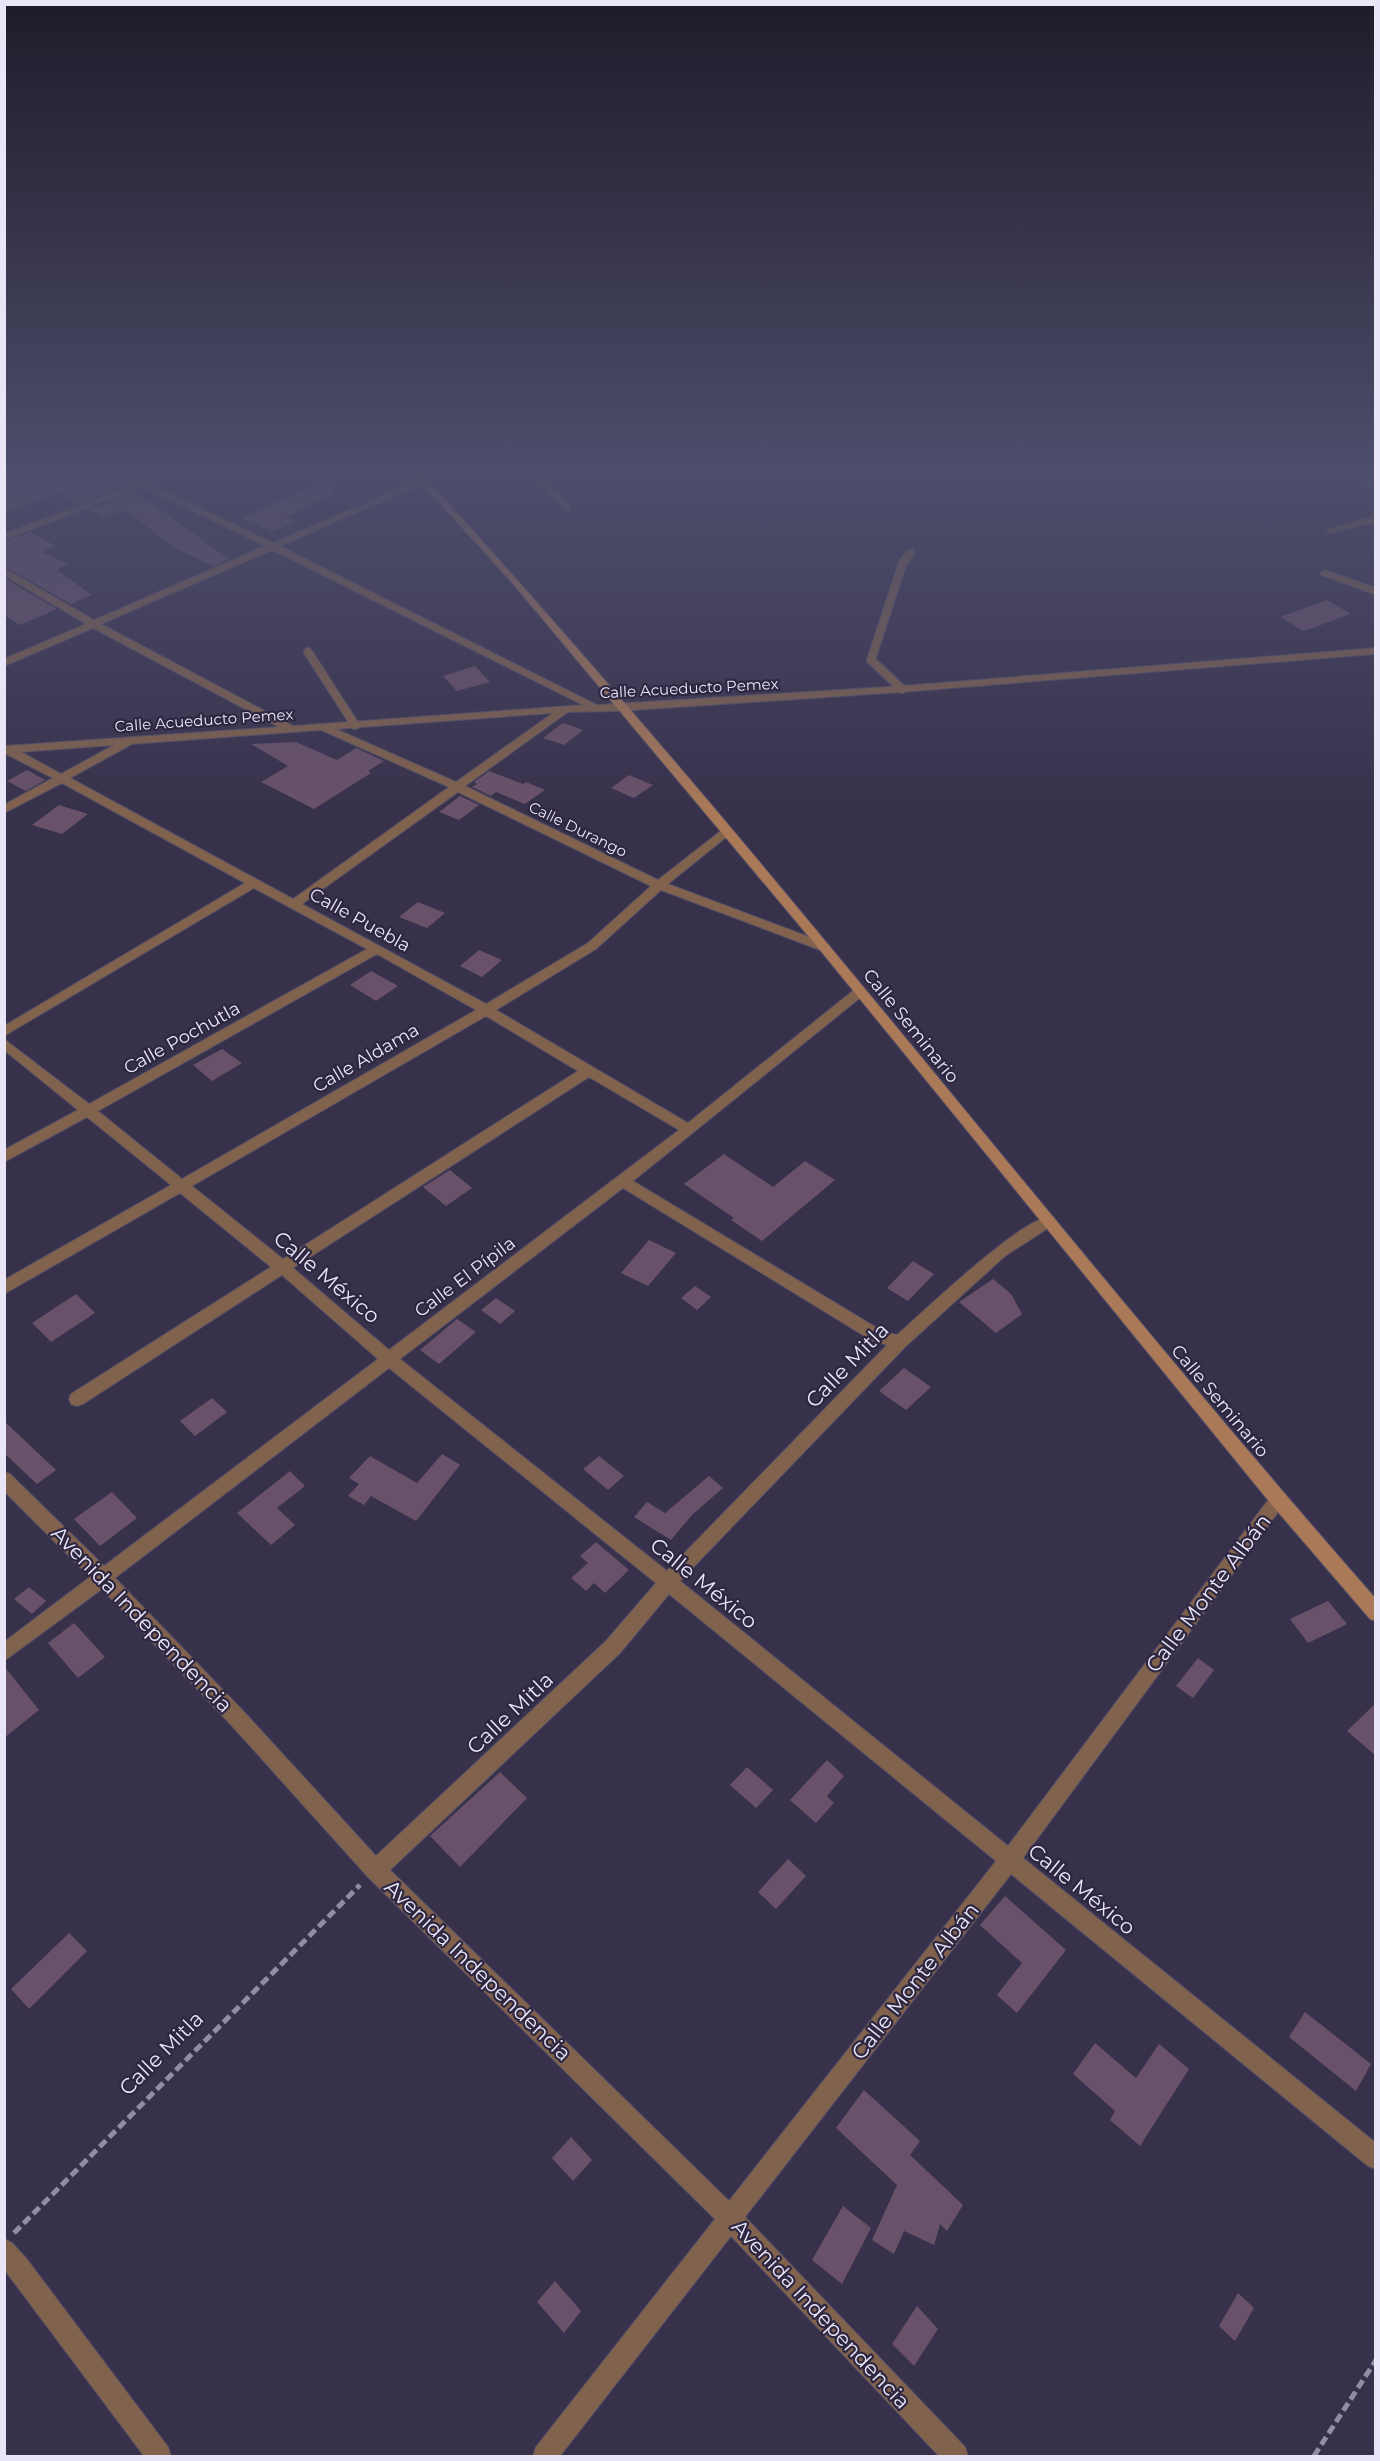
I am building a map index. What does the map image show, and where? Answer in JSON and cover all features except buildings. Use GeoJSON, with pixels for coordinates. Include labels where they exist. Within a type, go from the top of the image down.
{"type":"FeatureCollection","features":[{"type":"Feature","properties":{"kind":"street"},"geometry":{"type":"LineString","coordinates":[[24,583],[93,624],[293,730]]}},
{"type":"Feature","properties":{"kind":"street"},"geometry":{"type":"LineString","coordinates":[[4,663],[187,583]]}},
{"type":"Feature","properties":{"kind":"street"},"geometry":{"type":"LineString","coordinates":[[346,583],[596,708]]}},
{"type":"Feature","properties":{"kind":"street","name":"Calle Seminario"},"geometry":{"type":"LineString","coordinates":[[517,583],[620,708],[824,947],[859,993],[1278,1500],[1376,1613]]}},
{"type":"Feature","properties":{"kind":"street"},"geometry":{"type":"LineString","coordinates":[[1351,583],[1376,592]]}},
{"type":"Feature","properties":{"kind":"street","name":"Calle Acueducto Pemex"},"geometry":{"type":"LineString","coordinates":[[6,749],[565,709],[620,708],[902,689],[1376,651]]}},
{"type":"Feature","properties":{"kind":"street"},"geometry":{"type":"LineString","coordinates":[[294,904],[565,709]]}},
{"type":"Feature","properties":{"kind":"street","name":"Calle Durango"},"geometry":{"type":"LineString","coordinates":[[323,727],[457,787],[659,885],[824,947]]}},
{"type":"Feature","properties":{"kind":"street"},"geometry":{"type":"LineString","coordinates":[[4,810],[63,780],[134,739]]}},
{"type":"Feature","properties":{"kind":"street","name":"Calle Puebla"},"geometry":{"type":"LineString","coordinates":[[6,749],[486,1010],[689,1130]]}},
{"type":"Feature","properties":{"kind":"street","name":"Calle Aldama"},"geometry":{"type":"LineString","coordinates":[[4,1288],[486,1010],[592,945],[659,885],[726,832]]}},
{"type":"Feature","properties":{"kind":"street"},"geometry":{"type":"LineString","coordinates":[[4,1032],[253,883]]}},
{"type":"Feature","properties":{"kind":"street","name":"Calle Pochutla"},"geometry":{"type":"LineString","coordinates":[[4,1157],[377,950]]}},
{"type":"Feature","properties":{"kind":"street","name":"Calle El Pípila"},"geometry":{"type":"LineString","coordinates":[[4,1653],[689,1130],[859,993]]}},
{"type":"Feature","properties":{"kind":"street","name":"Calle México"},"geometry":{"type":"LineString","coordinates":[[4,1043],[1376,2158]]}},
{"type":"Feature","properties":{"kind":"street"},"geometry":{"type":"LineString","coordinates":[[77,1399],[588,1071]]}},
{"type":"Feature","properties":{"kind":"street"},"geometry":{"type":"LineString","coordinates":[[622,1181],[877,1336],[900,1342]]}},
{"type":"Feature","properties":{"kind":"street","name":"Calle Mitla"},"geometry":{"type":"LineString","coordinates":[[375,1870],[613,1647],[668,1582],[900,1342],[999,1252],[1048,1221]]}},
{"type":"Feature","properties":{"kind":"street","name":"Avenida Independencia"},"geometry":{"type":"LineString","coordinates":[[4,1479],[104,1577],[322,1810],[375,1870],[730,2218],[956,2457]]}},
{"type":"Feature","properties":{"kind":"street","name":"Calle Monte Albán"},"geometry":{"type":"LineString","coordinates":[[545,2457],[1010,1859],[1278,1500]]}},
{"type":"Feature","properties":{"kind":"street"},"geometry":{"type":"LineString","coordinates":[[4,2252],[18,2266],[159,2457]]}},
{"type":"Feature","properties":{"kind":"lane"},"geometry":{"type":"LineString","coordinates":[[896,583],[871,660],[902,689]]}},
{"type":"Feature","properties":{"kind":"lane"},"geometry":{"type":"LineString","coordinates":[[308,652],[355,724]]}},
{"type":"Feature","properties":{"kind":"path","name":"Calle Mitla"},"geometry":{"type":"LineString","coordinates":[[4,2243],[375,1870]]}},
{"type":"Feature","properties":{"kind":"path"},"geometry":{"type":"LineString","coordinates":[[1314,2457],[1376,2360]]}}]}
